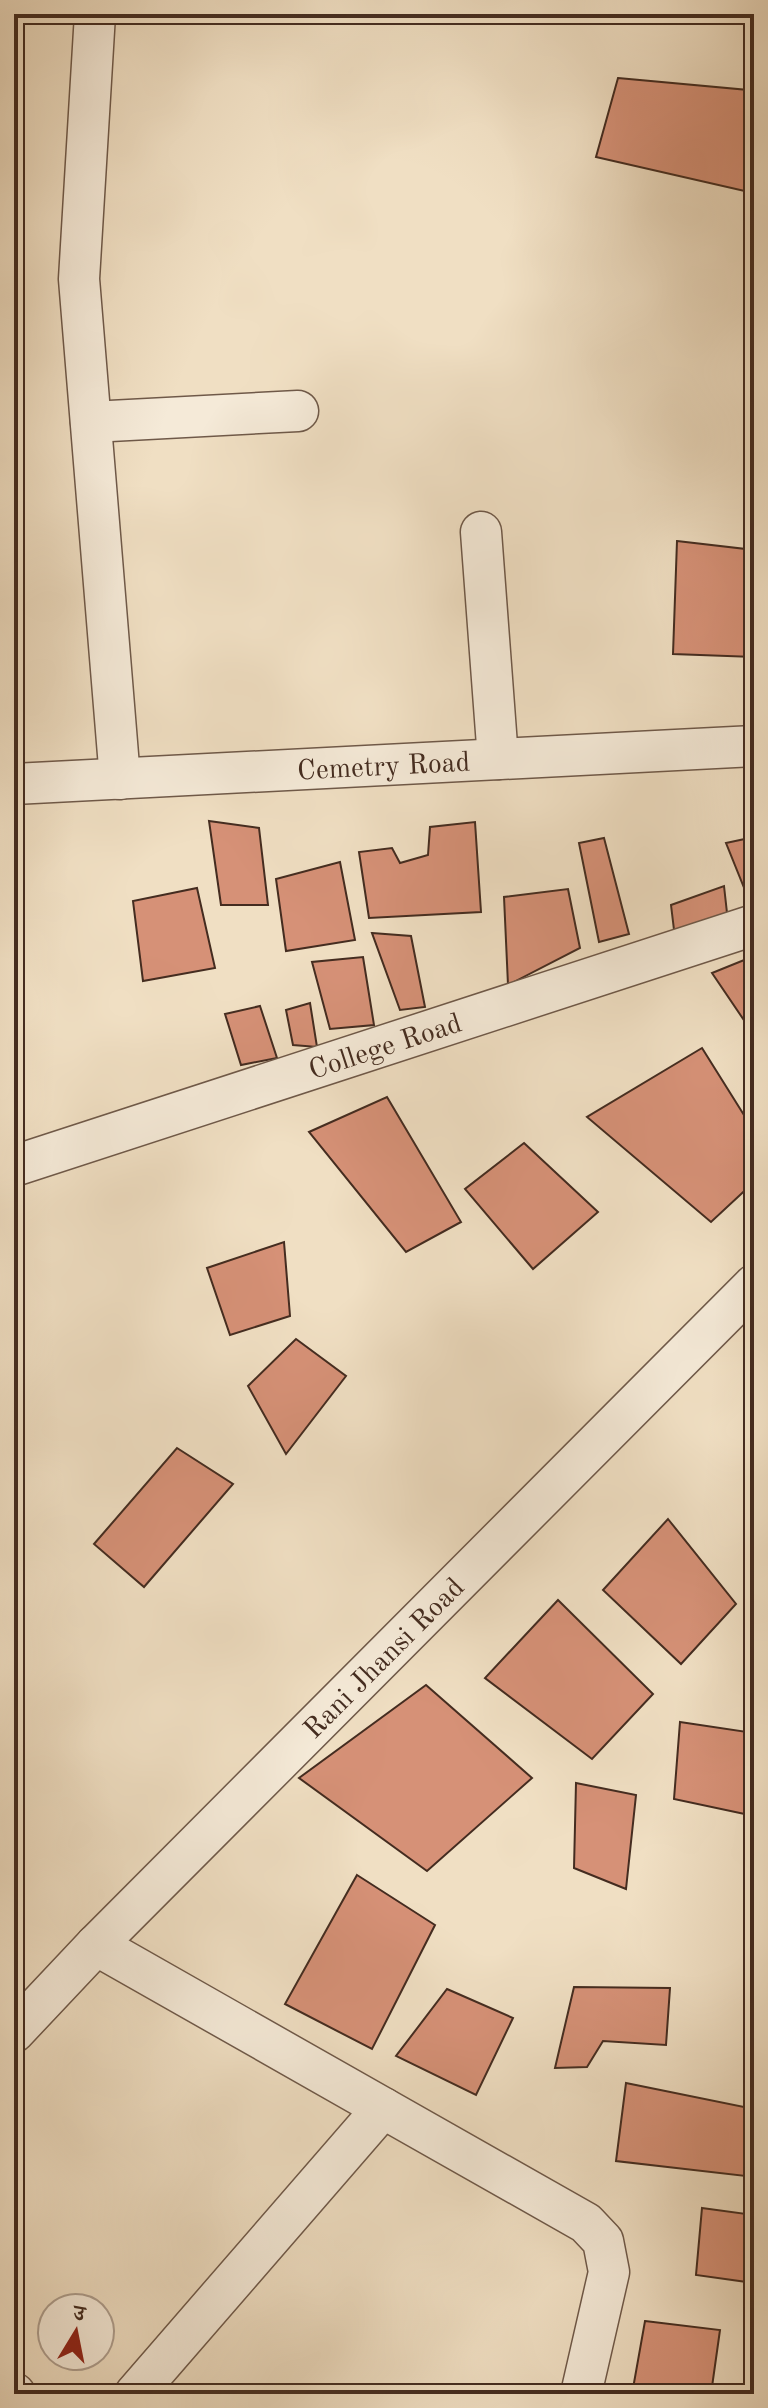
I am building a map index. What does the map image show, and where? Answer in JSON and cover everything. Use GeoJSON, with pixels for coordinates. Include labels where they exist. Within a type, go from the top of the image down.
{"type":"FeatureCollection","features":[{"type":"Feature","properties":{"kind":"street"},"geometry":{"type":"LineString","coordinates":[[95,14],[79,279],[120,779]]}},
{"type":"Feature","properties":{"kind":"street"},"geometry":{"type":"LineString","coordinates":[[91,422],[298,411]]}},
{"type":"Feature","properties":{"kind":"street"},"geometry":{"type":"LineString","coordinates":[[481,532],[498,759]]}},
{"type":"Feature","properties":{"kind":"street","name":"Cemetry Road"},"geometry":{"type":"LineString","coordinates":[[14,784],[754,746]]}},
{"type":"Feature","properties":{"kind":"street","name":"College Road"},"geometry":{"type":"LineString","coordinates":[[14,1166],[754,925]]}},
{"type":"Feature","properties":{"kind":"street","name":"Rani Jhansi Road"},"geometry":{"type":"LineString","coordinates":[[14,2032],[96,1945],[754,1285]]}},
{"type":"Feature","properties":{"kind":"street"},"geometry":{"type":"LineString","coordinates":[[96,1945],[586,2223],[603,2241],[609,2272],[581,2394]]}},
{"type":"Feature","properties":{"kind":"street"},"geometry":{"type":"LineString","coordinates":[[135,2394],[383,2108]]}},
{"type":"Feature","properties":{"kind":"building"},"geometry":{"type":"Polygon","coordinates":[[[618,78],[748,90],[749,192],[596,157],[618,78]]]}},
{"type":"Feature","properties":{"kind":"building"},"geometry":{"type":"Polygon","coordinates":[[[677,541],[754,550],[754,657],[673,654],[677,541]]]}},
{"type":"Feature","properties":{"kind":"building"},"geometry":{"type":"Polygon","coordinates":[[[209,821],[259,828],[268,905],[221,905],[209,821]]]}},
{"type":"Feature","properties":{"kind":"building"},"geometry":{"type":"Polygon","coordinates":[[[475,822],[481,912],[369,918],[359,852],[392,848],[400,863],[428,855],[430,827],[475,822]]]}},
{"type":"Feature","properties":{"kind":"building"},"geometry":{"type":"Polygon","coordinates":[[[754,837],[754,904],[751,905],[726,843],[754,837]]]}},
{"type":"Feature","properties":{"kind":"building"},"geometry":{"type":"Polygon","coordinates":[[[604,838],[629,934],[599,942],[579,843],[604,838]]]}},
{"type":"Feature","properties":{"kind":"building"},"geometry":{"type":"Polygon","coordinates":[[[340,862],[355,940],[286,951],[276,879],[340,862]]]}},
{"type":"Feature","properties":{"kind":"building"},"geometry":{"type":"Polygon","coordinates":[[[724,886],[727,913],[675,938],[671,905],[724,886]]]}},
{"type":"Feature","properties":{"kind":"building"},"geometry":{"type":"Polygon","coordinates":[[[197,888],[215,968],[143,981],[133,901],[197,888]]]}},
{"type":"Feature","properties":{"kind":"building"},"geometry":{"type":"Polygon","coordinates":[[[568,889],[580,948],[508,985],[504,897],[568,889]]]}},
{"type":"Feature","properties":{"kind":"building"},"geometry":{"type":"Polygon","coordinates":[[[372,933],[411,936],[425,1007],[400,1010],[372,933]]]}},
{"type":"Feature","properties":{"kind":"building"},"geometry":{"type":"Polygon","coordinates":[[[754,956],[754,1035],[712,973],[754,956]]]}},
{"type":"Feature","properties":{"kind":"building"},"geometry":{"type":"Polygon","coordinates":[[[363,957],[374,1025],[330,1029],[312,962],[363,957]]]}},
{"type":"Feature","properties":{"kind":"building"},"geometry":{"type":"Polygon","coordinates":[[[310,1003],[317,1047],[293,1045],[286,1010],[310,1003]]]}},
{"type":"Feature","properties":{"kind":"building"},"geometry":{"type":"Polygon","coordinates":[[[260,1006],[277,1058],[241,1065],[225,1014],[260,1006]]]}},
{"type":"Feature","properties":{"kind":"building"},"geometry":{"type":"Polygon","coordinates":[[[702,1048],[754,1131],[754,1182],[711,1222],[587,1117],[702,1048]]]}},
{"type":"Feature","properties":{"kind":"building"},"geometry":{"type":"Polygon","coordinates":[[[387,1097],[461,1222],[406,1252],[309,1132],[387,1097]]]}},
{"type":"Feature","properties":{"kind":"building"},"geometry":{"type":"Polygon","coordinates":[[[524,1143],[598,1212],[533,1269],[465,1189],[524,1143]]]}},
{"type":"Feature","properties":{"kind":"building"},"geometry":{"type":"Polygon","coordinates":[[[284,1242],[290,1316],[230,1335],[207,1268],[284,1242]]]}},
{"type":"Feature","properties":{"kind":"building"},"geometry":{"type":"Polygon","coordinates":[[[296,1339],[346,1376],[286,1454],[248,1386],[296,1339]]]}},
{"type":"Feature","properties":{"kind":"building"},"geometry":{"type":"Polygon","coordinates":[[[177,1448],[233,1484],[144,1587],[94,1544],[177,1448]]]}},
{"type":"Feature","properties":{"kind":"building"},"geometry":{"type":"Polygon","coordinates":[[[668,1519],[736,1604],[681,1664],[603,1590],[668,1519]]]}},
{"type":"Feature","properties":{"kind":"building"},"geometry":{"type":"Polygon","coordinates":[[[558,1600],[653,1694],[592,1759],[485,1678],[558,1600]]]}},
{"type":"Feature","properties":{"kind":"building"},"geometry":{"type":"Polygon","coordinates":[[[426,1685],[532,1778],[427,1871],[299,1778],[426,1685]]]}},
{"type":"Feature","properties":{"kind":"building"},"geometry":{"type":"Polygon","coordinates":[[[680,1722],[754,1733],[754,1816],[674,1799],[680,1722]]]}},
{"type":"Feature","properties":{"kind":"building"},"geometry":{"type":"Polygon","coordinates":[[[576,1783],[636,1795],[626,1889],[574,1868],[576,1783]]]}},
{"type":"Feature","properties":{"kind":"building"},"geometry":{"type":"Polygon","coordinates":[[[357,1875],[435,1925],[372,2049],[285,2004],[357,1875]]]}},
{"type":"Feature","properties":{"kind":"building"},"geometry":{"type":"Polygon","coordinates":[[[574,1987],[670,1988],[666,2045],[603,2041],[587,2067],[555,2068],[574,1987]]]}},
{"type":"Feature","properties":{"kind":"building"},"geometry":{"type":"Polygon","coordinates":[[[447,1989],[513,2018],[476,2095],[396,2056],[447,1989]]]}},
{"type":"Feature","properties":{"kind":"building"},"geometry":{"type":"Polygon","coordinates":[[[626,2083],[754,2109],[754,2177],[616,2161],[626,2083]]]}},
{"type":"Feature","properties":{"kind":"building"},"geometry":{"type":"Polygon","coordinates":[[[702,2208],[754,2215],[754,2283],[696,2275],[702,2208]]]}},
{"type":"Feature","properties":{"kind":"building"},"geometry":{"type":"Polygon","coordinates":[[[645,2321],[720,2330],[711,2394],[632,2394],[645,2321]]]}}]}
